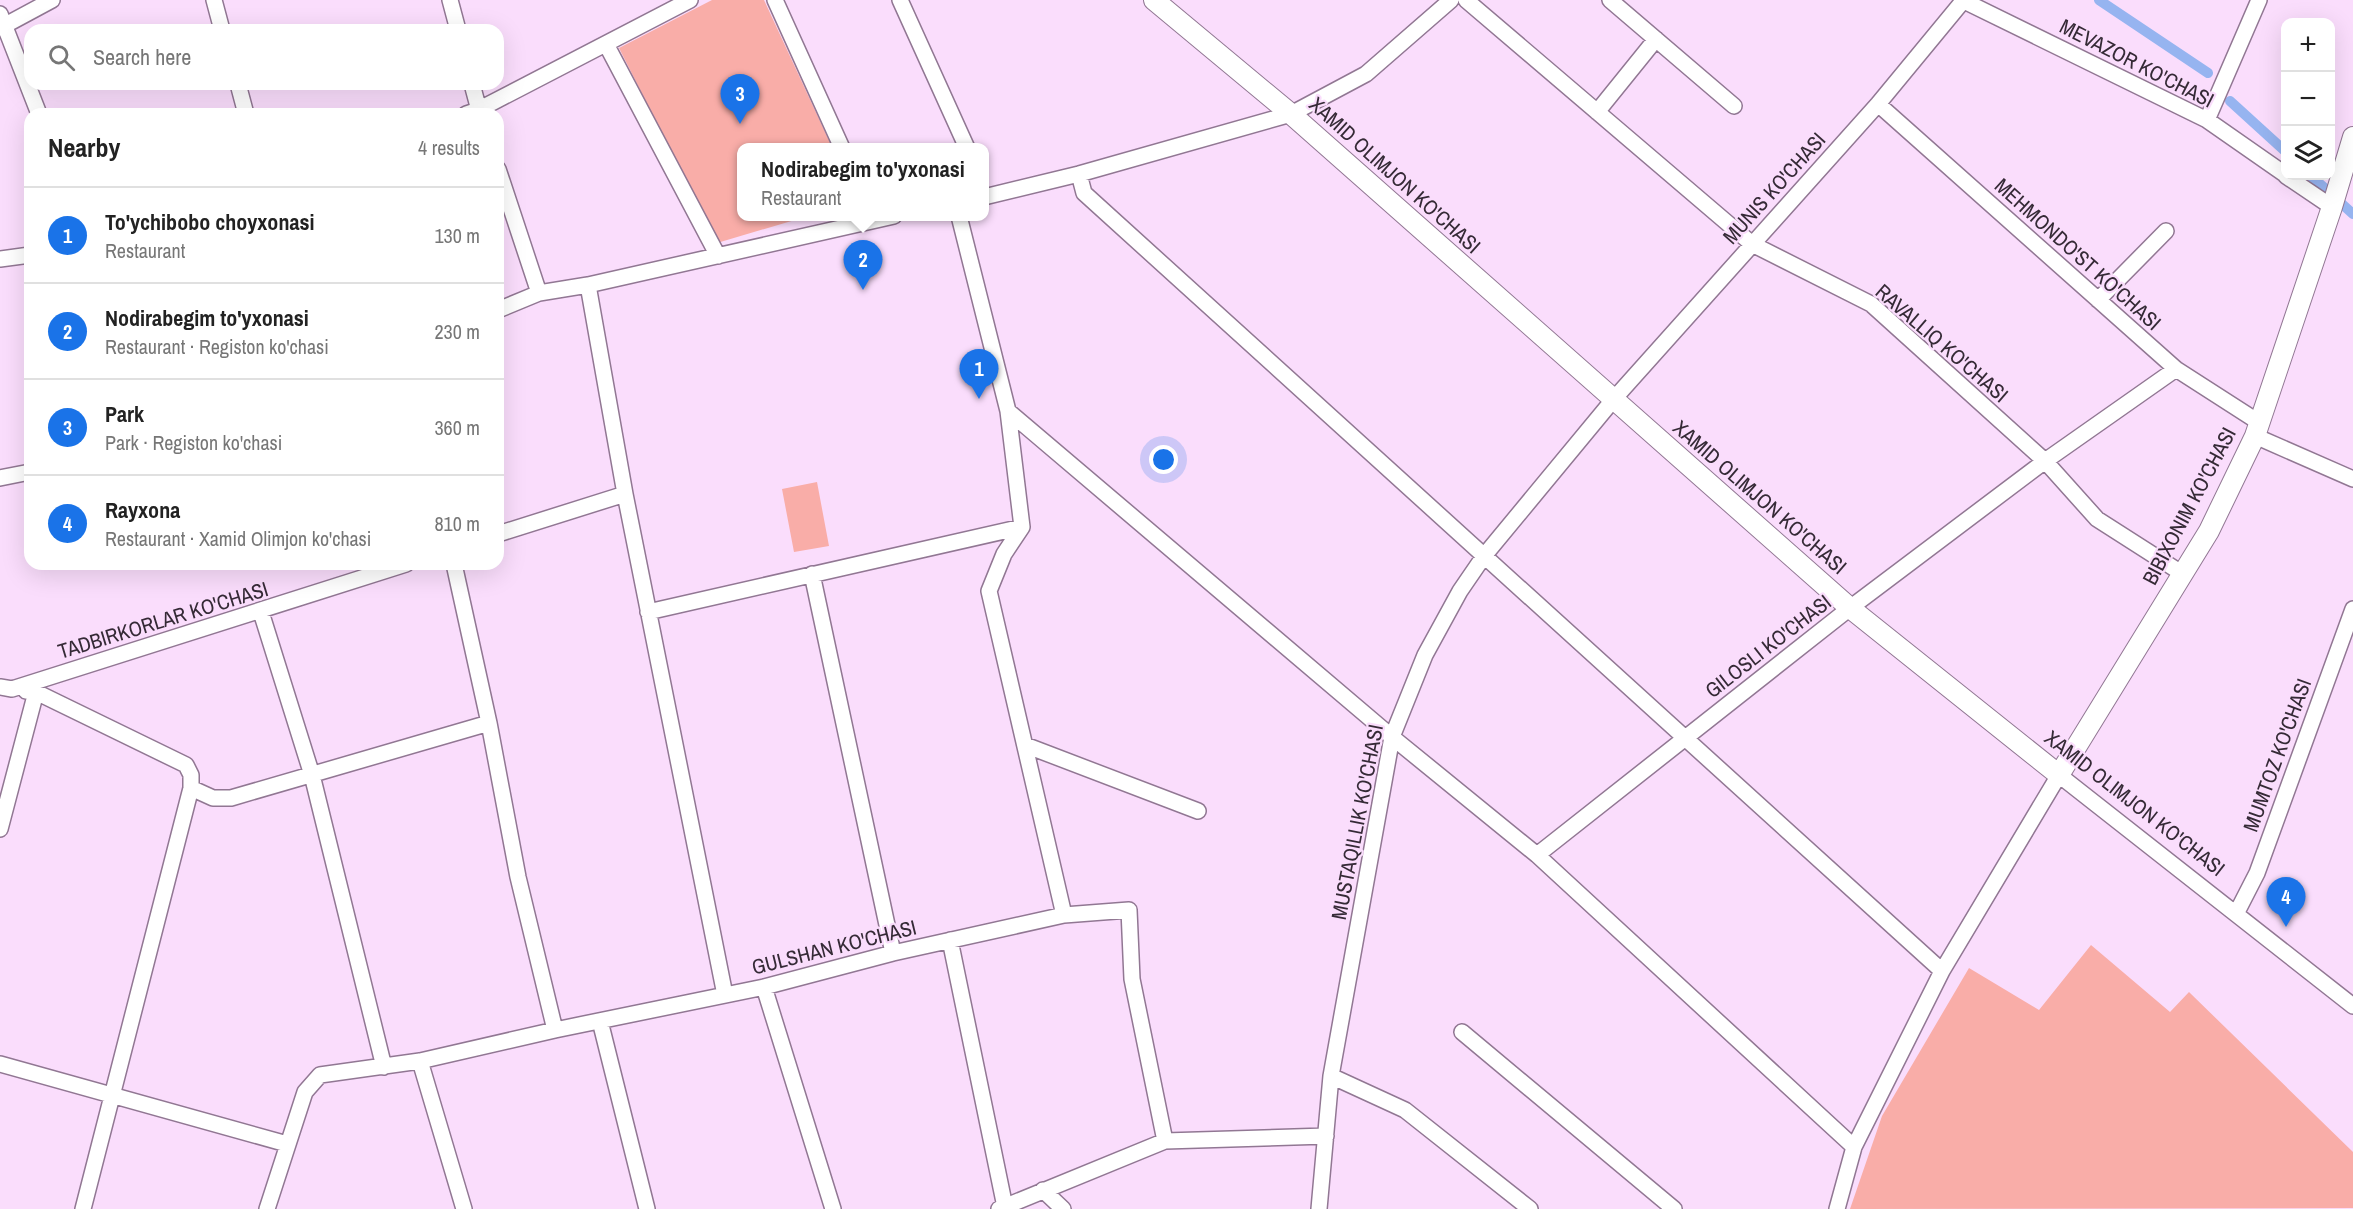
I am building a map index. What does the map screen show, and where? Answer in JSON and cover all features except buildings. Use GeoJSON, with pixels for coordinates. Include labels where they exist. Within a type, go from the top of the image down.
{"type":"FeatureCollection","features":[{"type":"Feature","properties":{"kind":"main road","name":"XAMID OLIMJON KO'CHASI"},"geometry":{"type":"LineString","coordinates":[[1154,0],[1291,114],[1850,608],[2060,775]]}},
{"type":"Feature","properties":{"kind":"main road","name":"BIBIXONIM KO'CHASI"},"geometry":{"type":"LineString","coordinates":[[2060,775],[2208,531],[2257,429],[2332,207],[2349,171],[2353,136]]}},
{"type":"Feature","properties":{"kind":"street"},"geometry":{"type":"LineString","coordinates":[[24,77],[2,22],[52,0]]}},
{"type":"Feature","properties":{"kind":"street"},"geometry":{"type":"LineString","coordinates":[[214,0],[220,24]]}},
{"type":"Feature","properties":{"kind":"street"},"geometry":{"type":"LineString","coordinates":[[450,0],[456,24]]}},
{"type":"Feature","properties":{"kind":"street"},"geometry":{"type":"LineString","coordinates":[[483,108],[690,0]]}},
{"type":"Feature","properties":{"kind":"street"},"geometry":{"type":"LineString","coordinates":[[775,0],[840,143]]}},
{"type":"Feature","properties":{"kind":"street"},"geometry":{"type":"LineString","coordinates":[[900,0],[965,143]]}},
{"type":"Feature","properties":{"kind":"street"},"geometry":{"type":"LineString","coordinates":[[989,191],[1079,174],[1291,114],[1366,74],[1451,0]]}},
{"type":"Feature","properties":{"kind":"street","name":"RAVALLIQ KO'CHASI"},"geometry":{"type":"LineString","coordinates":[[1466,0],[1752,244],[1871,304],[2045,461],[2097,519],[2183,574]]}},
{"type":"Feature","properties":{"kind":"street"},"geometry":{"type":"LineString","coordinates":[[1610,0],[1734,106]]}},
{"type":"Feature","properties":{"kind":"street","name":"MEVAZOR KO'CHASI"},"geometry":{"type":"LineString","coordinates":[[1963,0],[2207,120],[2281,172]]}},
{"type":"Feature","properties":{"kind":"street","name":"MUNIS KO'CHASI"},"geometry":{"type":"LineString","coordinates":[[1613,400],[1878,104],[1963,0]]}},
{"type":"Feature","properties":{"kind":"street"},"geometry":{"type":"LineString","coordinates":[[2207,120],[2259,0]]}},
{"type":"Feature","properties":{"kind":"street"},"geometry":{"type":"LineString","coordinates":[[1597,112],[1656,39]]}},
{"type":"Feature","properties":{"kind":"street"},"geometry":{"type":"LineString","coordinates":[[606,44],[718,256]]}},
{"type":"Feature","properties":{"kind":"street"},"geometry":{"type":"LineString","coordinates":[[29,90],[37,108]]}},
{"type":"Feature","properties":{"kind":"street"},"geometry":{"type":"LineString","coordinates":[[240,90],[244,108]]}},
{"type":"Feature","properties":{"kind":"street"},"geometry":{"type":"LineString","coordinates":[[473,90],[475,108]]}},
{"type":"Feature","properties":{"kind":"street","name":"MEHMONDO'ST KO'CHASI"},"geometry":{"type":"LineString","coordinates":[[1878,104],[2176,369],[2257,429],[2353,479]]}},
{"type":"Feature","properties":{"kind":"street"},"geometry":{"type":"LineString","coordinates":[[1079,174],[1084,194],[1942,971]]}},
{"type":"Feature","properties":{"kind":"street","name":"MEVAZOR KO'CHASI"},"geometry":{"type":"LineString","coordinates":[[2293,180],[2332,207]]}},
{"type":"Feature","properties":{"kind":"street"},"geometry":{"type":"LineString","coordinates":[[504,187],[539,293]]}},
{"type":"Feature","properties":{"kind":"street"},"geometry":{"type":"LineString","coordinates":[[504,308],[539,293],[588,285],[866,221]]}},
{"type":"Feature","properties":{"kind":"street"},"geometry":{"type":"LineString","coordinates":[[960,221],[1008,411],[1022,527],[1004,554],[989,591],[1064,915]]}},
{"type":"Feature","properties":{"kind":"street"},"geometry":{"type":"LineString","coordinates":[[2098,300],[2166,231]]}},
{"type":"Feature","properties":{"kind":"street"},"geometry":{"type":"LineString","coordinates":[[0,260],[24,256]]}},
{"type":"Feature","properties":{"kind":"street"},"geometry":{"type":"LineString","coordinates":[[588,285],[625,494],[725,995]]}},
{"type":"Feature","properties":{"kind":"street","name":"GILOSLI KO'CHASI"},"geometry":{"type":"LineString","coordinates":[[1537,855],[1850,608],[2045,461],[2176,369]]}},
{"type":"Feature","properties":{"kind":"street","name":"MUSTAQILLIK KO'CHASI"},"geometry":{"type":"LineString","coordinates":[[1319,1209],[1331,1076],[1392,737],[1425,655],[1460,591],[1484,556],[1613,400]]}},
{"type":"Feature","properties":{"kind":"street"},"geometry":{"type":"LineString","coordinates":[[1008,411],[1392,737],[1537,855],[1854,1147]]}},
{"type":"Feature","properties":{"kind":"street"},"geometry":{"type":"LineString","coordinates":[[0,478],[24,473]]}},
{"type":"Feature","properties":{"kind":"street"},"geometry":{"type":"LineString","coordinates":[[504,532],[625,494]]}},
{"type":"Feature","properties":{"kind":"street"},"geometry":{"type":"LineString","coordinates":[[648,612],[1022,527]]}},
{"type":"Feature","properties":{"kind":"street","name":"TADBIRKORLAR KO'CHASI"},"geometry":{"type":"LineString","coordinates":[[6,688],[261,612],[387,570]]}},
{"type":"Feature","properties":{"kind":"street"},"geometry":{"type":"LineString","coordinates":[[455,570],[489,723],[518,877],[555,1030]]}},
{"type":"Feature","properties":{"kind":"street"},"geometry":{"type":"LineString","coordinates":[[812,574],[893,953]]}},
{"type":"Feature","properties":{"kind":"street","name":"MUMTOZ KO'CHASI"},"geometry":{"type":"LineString","coordinates":[[2236,914],[2257,873],[2353,609]]}},
{"type":"Feature","properties":{"kind":"street"},"geometry":{"type":"LineString","coordinates":[[261,612],[312,775],[384,1067]]}},
{"type":"Feature","properties":{"kind":"street"},"geometry":{"type":"LineString","coordinates":[[6,688],[36,692],[186,765],[191,775],[191,788],[82,1209]]}},
{"type":"Feature","properties":{"kind":"street"},"geometry":{"type":"LineString","coordinates":[[0,829],[36,692]]}},
{"type":"Feature","properties":{"kind":"street"},"geometry":{"type":"LineString","coordinates":[[191,788],[213,798],[231,798],[489,723]]}},
{"type":"Feature","properties":{"kind":"street"},"geometry":{"type":"LineString","coordinates":[[1025,746],[1198,811]]}},
{"type":"Feature","properties":{"kind":"street"},"geometry":{"type":"LineString","coordinates":[[1837,1209],[1854,1147],[1942,971],[2060,775]]}},
{"type":"Feature","properties":{"kind":"street","name":"XAMID OLIMJON KO'CHASI"},"geometry":{"type":"LineString","coordinates":[[2060,775],[2353,1006]]}},
{"type":"Feature","properties":{"kind":"street","name":"GULSHAN KO'CHASI"},"geometry":{"type":"LineString","coordinates":[[287,1144],[305,1092],[320,1075],[420,1061],[555,1030],[764,987],[893,953],[1064,915],[1129,910],[1132,980],[1165,1142]]}},
{"type":"Feature","properties":{"kind":"street"},"geometry":{"type":"LineString","coordinates":[[950,940],[1002,1208],[1165,1142],[1326,1136]]}},
{"type":"Feature","properties":{"kind":"street"},"geometry":{"type":"LineString","coordinates":[[764,987],[833,1209]]}},
{"type":"Feature","properties":{"kind":"street"},"geometry":{"type":"LineString","coordinates":[[600,1021],[646,1209]]}},
{"type":"Feature","properties":{"kind":"street"},"geometry":{"type":"LineString","coordinates":[[1462,1032],[1674,1209]]}},
{"type":"Feature","properties":{"kind":"street"},"geometry":{"type":"LineString","coordinates":[[420,1061],[464,1209]]}},
{"type":"Feature","properties":{"kind":"street"},"geometry":{"type":"LineString","coordinates":[[0,1064],[287,1144],[267,1209]]}},
{"type":"Feature","properties":{"kind":"street"},"geometry":{"type":"LineString","coordinates":[[1331,1076],[1405,1110],[1530,1209]]}},
{"type":"Feature","properties":{"kind":"street"},"geometry":{"type":"LineString","coordinates":[[1043,1190],[1063,1209]]}},
{"type":"Feature","properties":{"kind":"shaded area"},"geometry":{"type":"Polygon","coordinates":[[[712,0],[764,0],[830,143],[737,143],[737,221],[791,221],[717,243],[619,48],[712,0]]]}},
{"type":"Feature","properties":{"kind":"shaded area"},"geometry":{"type":"Polygon","coordinates":[[[817,482],[829,546],[794,552],[782,489],[817,482]]]}},
{"type":"Feature","properties":{"kind":"shaded area"},"geometry":{"type":"Polygon","coordinates":[[[2091,945],[2170,1012],[2189,992],[2353,1152],[2353,1208],[1850,1209],[1882,1116],[1969,968],[2039,1010],[2091,945]]]}},
{"type":"Feature","properties":{"kind":"waterway"},"geometry":{"type":"LineString","coordinates":[[2099,0],[2208,73]]}},
{"type":"Feature","properties":{"kind":"waterway"},"geometry":{"type":"LineString","coordinates":[[2230,101],[2281,147]]}},
{"type":"Feature","properties":{"kind":"waterway"},"geometry":{"type":"LineString","coordinates":[[2316,180],[2328,191]]}},
{"type":"Feature","properties":{"kind":"waterway"},"geometry":{"type":"LineString","coordinates":[[2342,204],[2353,214]]}},
{"type":"Feature","properties":{"kind":"place","name":"Park"},"geometry":{"type":"Point","coordinates":[740,124]}},
{"type":"Feature","properties":{"kind":"place","name":"Nodirabegim to'yxonasi"},"geometry":{"type":"Point","coordinates":[863,290]}},
{"type":"Feature","properties":{"kind":"place","name":"To'ychibobo choyxonasi"},"geometry":{"type":"Point","coordinates":[979,399]}},
{"type":"Feature","properties":{"kind":"place","name":"Rayxona"},"geometry":{"type":"Point","coordinates":[2286,927]}}]}
